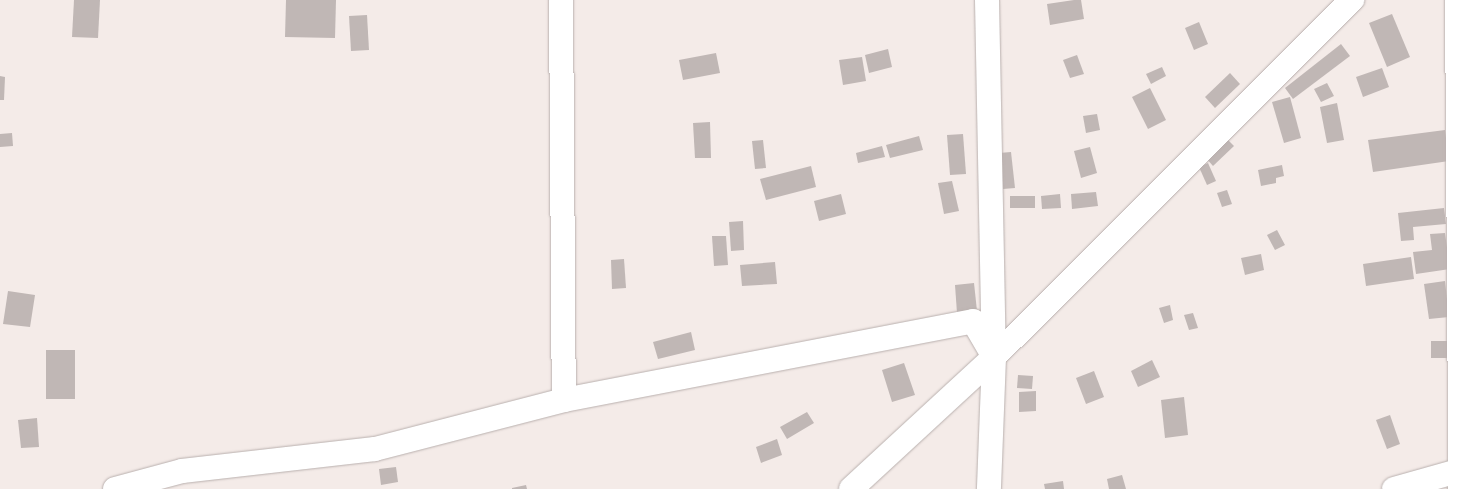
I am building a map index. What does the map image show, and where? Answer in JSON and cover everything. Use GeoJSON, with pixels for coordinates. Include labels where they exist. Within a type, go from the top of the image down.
{"type":"FeatureCollection","features":[{"type":"Feature","properties":{"kind":"street"},"geometry":{"type":"LineString","coordinates":[[561,0],[564,400]]}},
{"type":"Feature","properties":{"kind":"street"},"geometry":{"type":"LineString","coordinates":[[987,0],[994,357],[989,489]]}},
{"type":"Feature","properties":{"kind":"street"},"geometry":{"type":"LineString","coordinates":[[851,489],[994,357],[1352,0]]}},
{"type":"Feature","properties":{"kind":"street"},"geometry":{"type":"LineString","coordinates":[[1394,489],[1460,476],[1457,0]]}},
{"type":"Feature","properties":{"kind":"street"},"geometry":{"type":"LineString","coordinates":[[115,489],[182,471],[375,449],[564,400],[973,322],[994,357]]}},
{"type":"Feature","properties":{"kind":"building"},"geometry":{"type":"Polygon","coordinates":[[[74,0],[100,0],[98,38],[72,37],[74,0]]]}},
{"type":"Feature","properties":{"kind":"building"},"geometry":{"type":"Polygon","coordinates":[[[286,0],[336,0],[335,38],[285,37],[286,0]]]}},
{"type":"Feature","properties":{"kind":"building"},"geometry":{"type":"Polygon","coordinates":[[[1081,0],[1084,19],[1050,25],[1047,4],[1081,0]]]}},
{"type":"Feature","properties":{"kind":"building"},"geometry":{"type":"Polygon","coordinates":[[[1392,14],[1410,57],[1387,67],[1369,23],[1392,14]]]}},
{"type":"Feature","properties":{"kind":"building"},"geometry":{"type":"Polygon","coordinates":[[[367,15],[369,50],[351,51],[349,16],[367,15]]]}},
{"type":"Feature","properties":{"kind":"building"},"geometry":{"type":"Polygon","coordinates":[[[1199,22],[1208,44],[1194,50],[1185,28],[1199,22]]]}},
{"type":"Feature","properties":{"kind":"building"},"geometry":{"type":"Polygon","coordinates":[[[1341,44],[1350,56],[1293,99],[1285,88],[1341,44]]]}},
{"type":"Feature","properties":{"kind":"building"},"geometry":{"type":"Polygon","coordinates":[[[888,49],[892,67],[869,73],[865,55],[888,49]]]}},
{"type":"Feature","properties":{"kind":"building"},"geometry":{"type":"Polygon","coordinates":[[[716,53],[720,73],[683,80],[679,60],[716,53]]]}},
{"type":"Feature","properties":{"kind":"building"},"geometry":{"type":"Polygon","coordinates":[[[1077,55],[1084,74],[1070,78],[1063,60],[1077,55]]]}},
{"type":"Feature","properties":{"kind":"building"},"geometry":{"type":"Polygon","coordinates":[[[862,57],[866,81],[843,85],[839,60],[862,57]]]}},
{"type":"Feature","properties":{"kind":"building"},"geometry":{"type":"Polygon","coordinates":[[[1162,67],[1166,76],[1151,84],[1146,74],[1162,67]]]}},
{"type":"Feature","properties":{"kind":"building"},"geometry":{"type":"Polygon","coordinates":[[[1382,68],[1389,87],[1363,97],[1356,77],[1382,68]]]}},
{"type":"Feature","properties":{"kind":"building"},"geometry":{"type":"Polygon","coordinates":[[[1230,73],[1240,84],[1215,108],[1205,97],[1230,73]]]}},
{"type":"Feature","properties":{"kind":"building"},"geometry":{"type":"Polygon","coordinates":[[[0,76],[5,77],[4,100],[0,100],[0,76]]]}},
{"type":"Feature","properties":{"kind":"building"},"geometry":{"type":"Polygon","coordinates":[[[1327,83],[1334,96],[1321,102],[1314,89],[1327,83]]]}},
{"type":"Feature","properties":{"kind":"building"},"geometry":{"type":"Polygon","coordinates":[[[1150,88],[1166,120],[1148,129],[1132,97],[1150,88]]]}},
{"type":"Feature","properties":{"kind":"building"},"geometry":{"type":"Polygon","coordinates":[[[1290,97],[1301,138],[1284,143],[1272,102],[1290,97]]]}},
{"type":"Feature","properties":{"kind":"building"},"geometry":{"type":"Polygon","coordinates":[[[1337,103],[1344,140],[1327,143],[1320,107],[1337,103]]]}},
{"type":"Feature","properties":{"kind":"building"},"geometry":{"type":"Polygon","coordinates":[[[1097,114],[1100,130],[1086,133],[1083,116],[1097,114]]]}},
{"type":"Feature","properties":{"kind":"building"},"geometry":{"type":"Polygon","coordinates":[[[710,122],[711,158],[695,158],[693,123],[710,122]]]}},
{"type":"Feature","properties":{"kind":"building"},"geometry":{"type":"Polygon","coordinates":[[[1445,130],[1449,161],[1373,172],[1368,140],[1445,130]]]}},
{"type":"Feature","properties":{"kind":"building"},"geometry":{"type":"Polygon","coordinates":[[[12,133],[13,146],[0,147],[0,134],[12,133]]]}},
{"type":"Feature","properties":{"kind":"building"},"geometry":{"type":"Polygon","coordinates":[[[963,134],[966,174],[950,175],[947,135],[963,134]]]}},
{"type":"Feature","properties":{"kind":"building"},"geometry":{"type":"Polygon","coordinates":[[[919,136],[923,150],[890,158],[886,145],[919,136]]]}},
{"type":"Feature","properties":{"kind":"building"},"geometry":{"type":"Polygon","coordinates":[[[1227,139],[1234,146],[1213,166],[1206,158],[1227,139]]]}},
{"type":"Feature","properties":{"kind":"building"},"geometry":{"type":"Polygon","coordinates":[[[763,140],[766,168],[755,169],[752,141],[763,140]]]}},
{"type":"Feature","properties":{"kind":"building"},"geometry":{"type":"Polygon","coordinates":[[[882,146],[885,157],[858,163],[856,153],[882,146]]]}},
{"type":"Feature","properties":{"kind":"building"},"geometry":{"type":"Polygon","coordinates":[[[1090,147],[1097,173],[1081,178],[1074,151],[1090,147]]]}},
{"type":"Feature","properties":{"kind":"building"},"geometry":{"type":"Polygon","coordinates":[[[1011,152],[1015,188],[1003,189],[999,153],[1011,152]]]}},
{"type":"Feature","properties":{"kind":"building"},"geometry":{"type":"Polygon","coordinates":[[[1208,163],[1216,181],[1207,185],[1199,167],[1208,163]]]}},
{"type":"Feature","properties":{"kind":"building"},"geometry":{"type":"Polygon","coordinates":[[[1282,165],[1284,176],[1276,178],[1276,183],[1261,186],[1258,170],[1282,165]]]}},
{"type":"Feature","properties":{"kind":"building"},"geometry":{"type":"Polygon","coordinates":[[[811,166],[816,187],[766,200],[760,179],[811,166]]]}},
{"type":"Feature","properties":{"kind":"building"},"geometry":{"type":"Polygon","coordinates":[[[952,181],[959,211],[944,214],[938,183],[952,181]]]}},
{"type":"Feature","properties":{"kind":"building"},"geometry":{"type":"Polygon","coordinates":[[[1227,190],[1232,204],[1222,207],[1217,193],[1227,190]]]}},
{"type":"Feature","properties":{"kind":"building"},"geometry":{"type":"Polygon","coordinates":[[[1096,192],[1098,206],[1072,209],[1071,194],[1096,192]]]}},
{"type":"Feature","properties":{"kind":"building"},"geometry":{"type":"Polygon","coordinates":[[[841,194],[846,214],[819,221],[814,201],[841,194]]]}},
{"type":"Feature","properties":{"kind":"building"},"geometry":{"type":"Polygon","coordinates":[[[1060,194],[1061,208],[1042,209],[1041,196],[1060,194]]]}},
{"type":"Feature","properties":{"kind":"building"},"geometry":{"type":"Polygon","coordinates":[[[1010,196],[1035,196],[1035,208],[1010,208],[1010,196]]]}},
{"type":"Feature","properties":{"kind":"building"},"geometry":{"type":"Polygon","coordinates":[[[1444,208],[1446,224],[1413,227],[1414,240],[1401,241],[1398,213],[1444,208]]]}},
{"type":"Feature","properties":{"kind":"building"},"geometry":{"type":"Polygon","coordinates":[[[743,221],[744,250],[731,251],[729,222],[743,221]]]}},
{"type":"Feature","properties":{"kind":"building"},"geometry":{"type":"Polygon","coordinates":[[[1277,230],[1285,245],[1275,250],[1267,235],[1277,230]]]}},
{"type":"Feature","properties":{"kind":"building"},"geometry":{"type":"Polygon","coordinates":[[[1445,233],[1450,269],[1416,274],[1413,252],[1432,250],[1430,234],[1445,233]]]}},
{"type":"Feature","properties":{"kind":"building"},"geometry":{"type":"Polygon","coordinates":[[[712,236],[726,236],[728,265],[714,266],[712,236]]]}},
{"type":"Feature","properties":{"kind":"building"},"geometry":{"type":"Polygon","coordinates":[[[1261,254],[1264,270],[1245,275],[1241,258],[1261,254]]]}},
{"type":"Feature","properties":{"kind":"building"},"geometry":{"type":"Polygon","coordinates":[[[1411,257],[1414,279],[1366,286],[1363,264],[1411,257]]]}},
{"type":"Feature","properties":{"kind":"building"},"geometry":{"type":"Polygon","coordinates":[[[624,259],[626,288],[612,289],[611,260],[624,259]]]}},
{"type":"Feature","properties":{"kind":"building"},"geometry":{"type":"Polygon","coordinates":[[[775,262],[777,284],[742,286],[740,265],[775,262]]]}},
{"type":"Feature","properties":{"kind":"building"},"geometry":{"type":"Polygon","coordinates":[[[1445,281],[1449,317],[1429,319],[1424,284],[1445,281]]]}},
{"type":"Feature","properties":{"kind":"building"},"geometry":{"type":"Polygon","coordinates":[[[974,283],[977,311],[957,313],[955,285],[974,283]]]}},
{"type":"Feature","properties":{"kind":"building"},"geometry":{"type":"Polygon","coordinates":[[[8,291],[35,295],[30,327],[3,324],[8,291]]]}},
{"type":"Feature","properties":{"kind":"building"},"geometry":{"type":"Polygon","coordinates":[[[1170,305],[1173,320],[1164,323],[1159,308],[1170,305]]]}},
{"type":"Feature","properties":{"kind":"building"},"geometry":{"type":"Polygon","coordinates":[[[1193,313],[1198,328],[1189,330],[1184,315],[1193,313]]]}},
{"type":"Feature","properties":{"kind":"building"},"geometry":{"type":"Polygon","coordinates":[[[691,332],[695,350],[658,359],[653,342],[691,332]]]}},
{"type":"Feature","properties":{"kind":"building"},"geometry":{"type":"Polygon","coordinates":[[[1431,341],[1447,341],[1448,358],[1431,358],[1431,341]]]}},
{"type":"Feature","properties":{"kind":"building"},"geometry":{"type":"Polygon","coordinates":[[[46,350],[75,350],[75,399],[46,399],[46,350]]]}},
{"type":"Feature","properties":{"kind":"building"},"geometry":{"type":"Polygon","coordinates":[[[1152,360],[1160,377],[1138,387],[1131,371],[1152,360]]]}},
{"type":"Feature","properties":{"kind":"building"},"geometry":{"type":"Polygon","coordinates":[[[904,363],[915,395],[892,402],[882,370],[904,363]]]}},
{"type":"Feature","properties":{"kind":"building"},"geometry":{"type":"Polygon","coordinates":[[[1094,371],[1104,397],[1086,404],[1076,378],[1094,371]]]}},
{"type":"Feature","properties":{"kind":"building"},"geometry":{"type":"Polygon","coordinates":[[[1018,375],[1033,376],[1032,389],[1017,388],[1018,375]]]}},
{"type":"Feature","properties":{"kind":"building"},"geometry":{"type":"Polygon","coordinates":[[[1036,391],[1036,411],[1019,412],[1019,392],[1036,391]]]}},
{"type":"Feature","properties":{"kind":"building"},"geometry":{"type":"Polygon","coordinates":[[[1184,397],[1188,435],[1165,438],[1161,400],[1184,397]]]}},
{"type":"Feature","properties":{"kind":"building"},"geometry":{"type":"Polygon","coordinates":[[[807,412],[814,423],[787,439],[780,427],[807,412]]]}},
{"type":"Feature","properties":{"kind":"building"},"geometry":{"type":"Polygon","coordinates":[[[1390,415],[1400,444],[1387,449],[1376,420],[1390,415]]]}},
{"type":"Feature","properties":{"kind":"building"},"geometry":{"type":"Polygon","coordinates":[[[37,418],[39,447],[21,448],[18,420],[37,418]]]}},
{"type":"Feature","properties":{"kind":"building"},"geometry":{"type":"Polygon","coordinates":[[[777,439],[782,455],[761,463],[756,447],[777,439]]]}},
{"type":"Feature","properties":{"kind":"building"},"geometry":{"type":"Polygon","coordinates":[[[396,467],[398,482],[381,485],[379,469],[396,467]]]}},
{"type":"Feature","properties":{"kind":"building"},"geometry":{"type":"Polygon","coordinates":[[[1122,475],[1126,489],[1109,489],[1107,479],[1122,475]]]}},
{"type":"Feature","properties":{"kind":"building"},"geometry":{"type":"Polygon","coordinates":[[[1063,481],[1064,489],[1045,489],[1044,484],[1063,481]]]}},
{"type":"Feature","properties":{"kind":"building"},"geometry":{"type":"Polygon","coordinates":[[[526,485],[527,489],[512,489],[512,488],[526,485]]]}}]}
